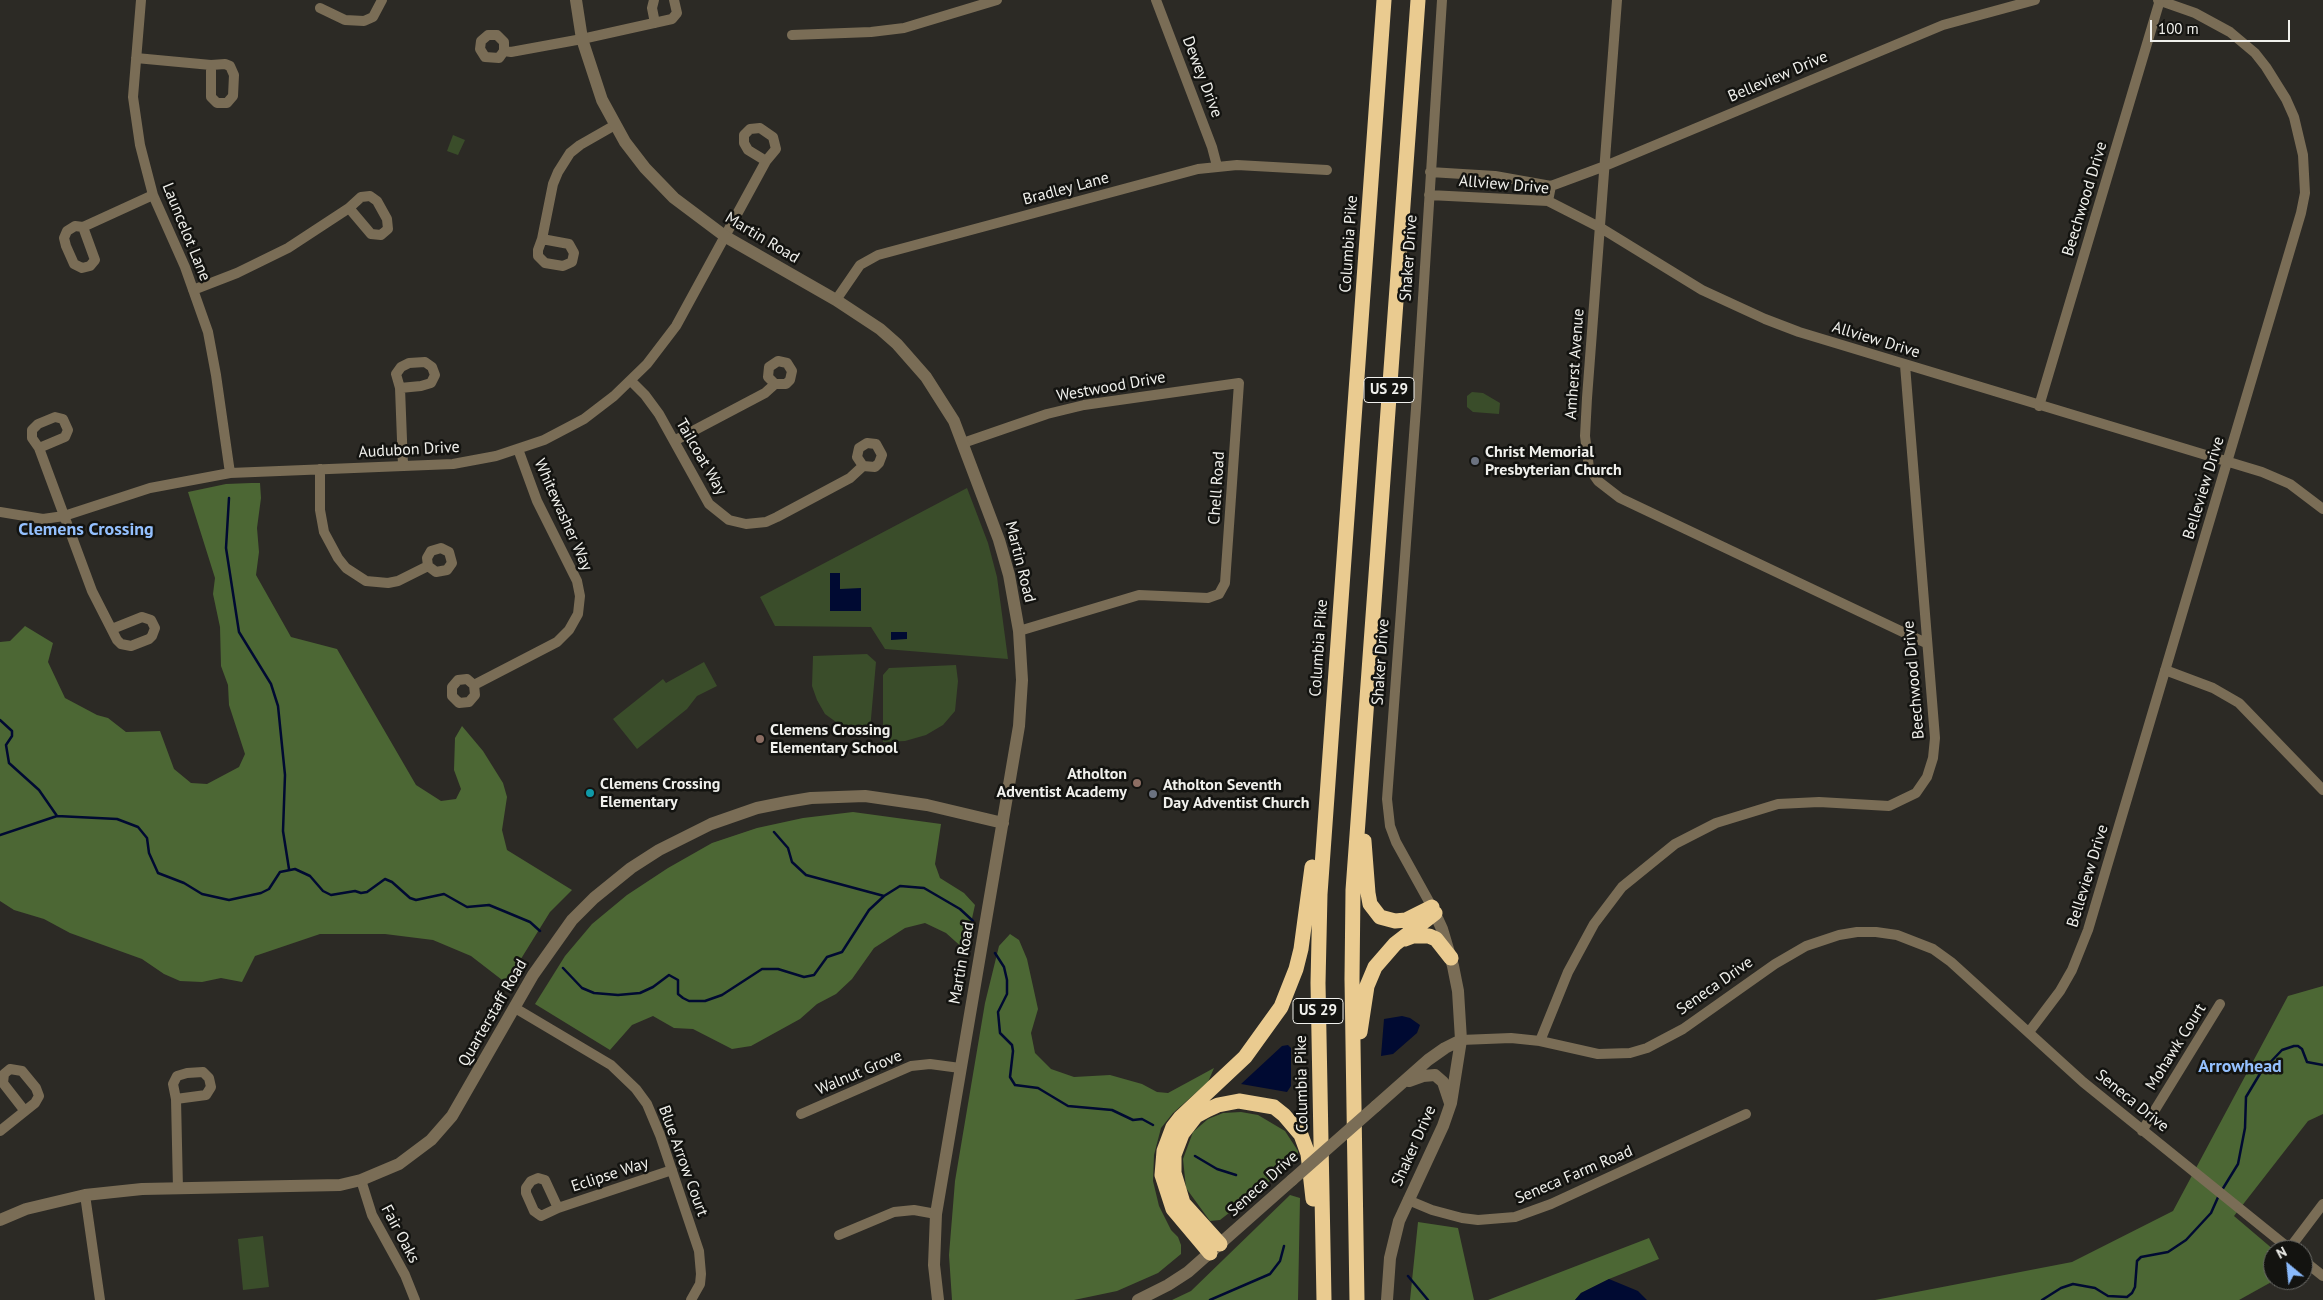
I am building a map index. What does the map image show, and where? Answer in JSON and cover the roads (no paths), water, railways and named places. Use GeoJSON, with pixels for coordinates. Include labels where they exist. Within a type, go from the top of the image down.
{"type":"FeatureCollection","features":[{"type":"Feature","properties":{"kind":"highway","name":"Columbia Pike"},"geometry":{"type":"LineString","coordinates":[[1324,1296],[1318,983],[1320,894],[1384,0]]}},
{"type":"Feature","properties":{"kind":"highway","name":"US 29"},"geometry":{"type":"LineString","coordinates":[[1357,1300],[1353,1075],[1353,890],[1418,0]]}},
{"type":"Feature","properties":{"kind":"highway"},"geometry":{"type":"LineString","coordinates":[[1215,1249],[1173,1209],[1162,1175],[1164,1151],[1173,1127],[1180,1118],[1245,1057],[1271,1023],[1288,992],[1301,949],[1331,729]]}},
{"type":"Feature","properties":{"kind":"highway"},"geometry":{"type":"LineString","coordinates":[[1360,780],[1368,893],[1374,911],[1380,917],[1395,921],[1406,920],[1434,910]]}},
{"type":"Feature","properties":{"kind":"highway"},"geometry":{"type":"LineString","coordinates":[[1353,1075],[1367,986],[1375,967],[1395,944],[1434,910]]}},
{"type":"Feature","properties":{"kind":"highway"},"geometry":{"type":"LineString","coordinates":[[1395,944],[1414,936],[1429,936],[1436,939],[1451,958]]}},
{"type":"Feature","properties":{"kind":"highway"},"geometry":{"type":"LineString","coordinates":[[1215,1249],[1178,1193],[1173,1165],[1182,1134],[1196,1116],[1218,1105],[1239,1101],[1274,1108],[1293,1124],[1301,1135],[1308,1154],[1324,1296]]}},
{"type":"Feature","properties":{"kind":"street","name":"Launcelot Lane"},"geometry":{"type":"LineString","coordinates":[[140,0],[133,97],[135,123],[153,195],[193,290],[212,351],[230,473]]}},
{"type":"Feature","properties":{"kind":"street"},"geometry":{"type":"LineString","coordinates":[[320,8],[335,16],[355,22],[373,18],[382,0]]}},
{"type":"Feature","properties":{"kind":"street","name":"Martin Road"},"geometry":{"type":"LineString","coordinates":[[576,0],[582,39],[594,79],[615,125],[633,153],[658,183],[674,198],[726,237],[836,300],[880,329],[912,360],[942,399],[963,443],[999,540],[1009,575],[1019,631],[1022,680],[1019,726],[936,1214],[934,1265],[938,1300]]}},
{"type":"Feature","properties":{"kind":"street"},"geometry":{"type":"LineString","coordinates":[[654,0],[652,8],[655,23]]}},
{"type":"Feature","properties":{"kind":"street"},"geometry":{"type":"LineString","coordinates":[[504,51],[518,52],[672,20],[676,16],[677,8],[674,0]]}},
{"type":"Feature","properties":{"kind":"street"},"geometry":{"type":"LineString","coordinates":[[792,35],[871,32],[904,28],[997,0]]}},
{"type":"Feature","properties":{"kind":"street","name":"Dewey Drive"},"geometry":{"type":"LineString","coordinates":[[1156,0],[1212,147],[1217,166]]}},
{"type":"Feature","properties":{"kind":"street","name":"Shaker Drive"},"geometry":{"type":"LineString","coordinates":[[1387,1300],[1390,1258],[1399,1221],[1436,1142],[1451,1103],[1460,1040],[1458,991],[1451,958],[1434,910],[1396,842],[1390,826],[1387,799],[1416,408],[1442,0]]}},
{"type":"Feature","properties":{"kind":"street","name":"Amherst Avenue"},"geometry":{"type":"LineString","coordinates":[[1617,0],[1586,436],[1589,468],[1598,482],[1620,498],[1926,643]]}},
{"type":"Feature","properties":{"kind":"street","name":"Belleview Drive"},"geometry":{"type":"LineString","coordinates":[[1551,186],[1606,166],[1943,25],[2035,0]]}},
{"type":"Feature","properties":{"kind":"street","name":"Belleview Drive"},"geometry":{"type":"LineString","coordinates":[[2029,1032],[2060,991],[2080,952],[2228,461],[2301,213],[2305,193],[2303,155],[2294,117],[2286,99],[2255,52],[2230,32],[2212,21],[2159,0]]}},
{"type":"Feature","properties":{"kind":"street","name":"Beechwood Drive"},"geometry":{"type":"LineString","coordinates":[[2039,406],[2159,0]]}},
{"type":"Feature","properties":{"kind":"street"},"geometry":{"type":"LineString","coordinates":[[136,58],[211,65]]}},
{"type":"Feature","properties":{"kind":"street"},"geometry":{"type":"LineString","coordinates":[[542,239],[550,196],[563,162],[580,145],[615,125]]}},
{"type":"Feature","properties":{"kind":"street","name":"Audubon Drive"},"geometry":{"type":"LineString","coordinates":[[0,512],[43,519],[64,516],[150,488],[230,473],[453,464],[518,449],[544,440],[584,419],[631,381],[647,364],[676,326],[766,161]]}},
{"type":"Feature","properties":{"kind":"street","name":"Bradley Lane"},"geometry":{"type":"LineString","coordinates":[[836,300],[860,265],[878,255],[1217,166],[1237,165],[1327,170]]}},
{"type":"Feature","properties":{"kind":"street","name":"Allview Drive"},"geometry":{"type":"LineString","coordinates":[[1430,172],[1495,176],[1551,186]]}},
{"type":"Feature","properties":{"kind":"street"},"geometry":{"type":"LineString","coordinates":[[1548,201],[1551,186]]}},
{"type":"Feature","properties":{"kind":"street"},"geometry":{"type":"LineString","coordinates":[[83,227],[153,195]]}},
{"type":"Feature","properties":{"kind":"street","name":"Allview Drive"},"geometry":{"type":"LineString","coordinates":[[1429,195],[1548,201],[1601,228],[1694,285],[1732,305],[1799,332],[2039,406],[2228,461],[2290,484],[2323,509]]}},
{"type":"Feature","properties":{"kind":"street"},"geometry":{"type":"LineString","coordinates":[[193,290],[236,273],[288,248],[349,208]]}},
{"type":"Feature","properties":{"kind":"street","name":"Beechwood Drive"},"geometry":{"type":"LineString","coordinates":[[1540,1041],[1568,972],[1594,924],[1622,887],[1675,844],[1716,824],[1778,804],[1819,802],[1889,806],[1916,793],[1928,777],[1934,749],[1905,365]]}},
{"type":"Feature","properties":{"kind":"street","name":"Tailcoat Way"},"geometry":{"type":"LineString","coordinates":[[631,381],[653,404],[709,504],[729,520],[746,524],[766,522],[850,478],[863,466]]}},
{"type":"Feature","properties":{"kind":"street","name":"Westwood Drive"},"geometry":{"type":"LineString","coordinates":[[963,443],[1047,414],[1084,405],[1239,383]]}},
{"type":"Feature","properties":{"kind":"street","name":"Chell Road"},"geometry":{"type":"LineString","coordinates":[[1019,631],[1139,595],[1208,598],[1220,594],[1225,583],[1239,383]]}},
{"type":"Feature","properties":{"kind":"street"},"geometry":{"type":"LineString","coordinates":[[674,442],[765,393],[775,384]]}},
{"type":"Feature","properties":{"kind":"street"},"geometry":{"type":"LineString","coordinates":[[400,388],[403,466]]}},
{"type":"Feature","properties":{"kind":"street"},"geometry":{"type":"LineString","coordinates":[[39,448],[92,591],[112,628]]}},
{"type":"Feature","properties":{"kind":"street","name":"Whitewasher Way"},"geometry":{"type":"LineString","coordinates":[[474,685],[557,642],[569,630],[578,614],[580,596],[577,581],[537,501],[518,449]]}},
{"type":"Feature","properties":{"kind":"street"},"geometry":{"type":"LineString","coordinates":[[320,469],[320,510],[324,532],[338,558],[346,568],[366,581],[388,583],[398,581],[428,566]]}},
{"type":"Feature","properties":{"kind":"street"},"geometry":{"type":"LineString","coordinates":[[2165,670],[2213,688],[2239,703],[2323,790]]}},
{"type":"Feature","properties":{"kind":"street","name":"Quarterstaff Road"},"geometry":{"type":"LineString","coordinates":[[0,1220],[44,1204],[84,1195],[113,1191],[314,1187],[361,1180],[399,1164],[431,1140],[444,1125],[552,946],[594,898],[641,861],[711,824],[756,808],[835,796],[865,796],[927,805],[1003,823]]}},
{"type":"Feature","properties":{"kind":"street","name":"Seneca Drive"},"geometry":{"type":"LineString","coordinates":[[1138,1300],[1168,1285],[1215,1249],[1400,1085],[1445,1048],[1460,1040],[1503,1038],[1540,1041],[1598,1054],[1630,1053],[1647,1048],[1683,1029],[1798,950],[1839,935],[1857,932],[1876,932],[1898,936],[1933,949],[1952,962],[2142,1131],[2279,1240]]}},
{"type":"Feature","properties":{"kind":"street","name":"Mohawk Court"},"geometry":{"type":"LineString","coordinates":[[2142,1131],[2220,1004]]}},
{"type":"Feature","properties":{"kind":"street","name":"Blue Arrow Court"},"geometry":{"type":"LineString","coordinates":[[515,1008],[592,1052],[625,1077],[647,1104],[672,1170],[701,1263],[700,1284],[691,1300]]}},
{"type":"Feature","properties":{"kind":"street","name":"Walnut Grove"},"geometry":{"type":"LineString","coordinates":[[801,1114],[911,1066],[930,1064],[960,1068]]}},
{"type":"Feature","properties":{"kind":"street"},"geometry":{"type":"LineString","coordinates":[[1400,1085],[1422,1076],[1436,1075],[1443,1082],[1451,1103]]}},
{"type":"Feature","properties":{"kind":"street"},"geometry":{"type":"LineString","coordinates":[[176,1099],[178,1189]]}},
{"type":"Feature","properties":{"kind":"street"},"geometry":{"type":"LineString","coordinates":[[0,1131],[24,1110]]}},
{"type":"Feature","properties":{"kind":"street","name":"Seneca Farm Road"},"geometry":{"type":"LineString","coordinates":[[1408,1200],[1432,1210],[1462,1218],[1478,1220],[1515,1217],[1551,1204],[1746,1114]]}},
{"type":"Feature","properties":{"kind":"street","name":"Eclipse Way"},"geometry":{"type":"LineString","coordinates":[[558,1208],[672,1170]]}},
{"type":"Feature","properties":{"kind":"street","name":"Fair Oaks"},"geometry":{"type":"LineString","coordinates":[[361,1180],[372,1215],[405,1275],[415,1300]]}},
{"type":"Feature","properties":{"kind":"street"},"geometry":{"type":"LineString","coordinates":[[84,1195],[100,1300]]}},
{"type":"Feature","properties":{"kind":"street"},"geometry":{"type":"LineString","coordinates":[[2297,1240],[2323,1204]]}},
{"type":"Feature","properties":{"kind":"street"},"geometry":{"type":"LineString","coordinates":[[839,1235],[894,1212],[914,1210],[936,1214]]}},
{"type":"Feature","properties":{"kind":"street"},"geometry":{"type":"LineString","coordinates":[[2313,1268],[2323,1276]]}},
{"type":"Feature","properties":{"kind":"water"},"geometry":{"type":"Polygon","coordinates":[[[830,573],[840,573],[840,589],[861,588],[861,611],[830,611],[830,573]]]}},
{"type":"Feature","properties":{"kind":"water"},"geometry":{"type":"Polygon","coordinates":[[[891,632],[907,632],[907,639],[891,640],[891,632]]]}},
{"type":"Feature","properties":{"kind":"water"},"geometry":{"type":"Polygon","coordinates":[[[1402,1016],[1410,1018],[1420,1025],[1417,1033],[1393,1054],[1381,1056],[1384,1019],[1402,1016]]]}},
{"type":"Feature","properties":{"kind":"water"},"geometry":{"type":"Polygon","coordinates":[[[1288,1045],[1291,1048],[1291,1086],[1287,1092],[1241,1084],[1282,1046],[1288,1045]]]}},
{"type":"Feature","properties":{"kind":"water"},"geometry":{"type":"Polygon","coordinates":[[[1609,1279],[1638,1291],[1647,1300],[1575,1300],[1581,1293],[1609,1279]]]}},
{"type":"Feature","properties":{"kind":"waterway"},"geometry":{"type":"LineString","coordinates":[[229,498],[226,548],[239,632],[271,684],[278,706],[285,775],[283,831],[289,869]]}},
{"type":"Feature","properties":{"kind":"waterway"},"geometry":{"type":"LineString","coordinates":[[0,720],[12,731],[12,736],[6,745],[9,763],[39,790],[57,816],[117,819],[138,827],[147,838],[149,853],[158,873],[184,883],[202,894],[229,900],[261,893],[269,889],[280,872],[295,869],[310,876],[323,891],[331,895],[355,891],[367,892],[385,879],[392,882],[410,898],[416,900],[444,894],[467,907],[489,905],[530,922],[540,931]]}},
{"type":"Feature","properties":{"kind":"waterway"},"geometry":{"type":"LineString","coordinates":[[0,835],[57,816]]}},
{"type":"Feature","properties":{"kind":"waterway"},"geometry":{"type":"LineString","coordinates":[[774,832],[788,848],[792,862],[806,875],[884,896]]}},
{"type":"Feature","properties":{"kind":"waterway"},"geometry":{"type":"LineString","coordinates":[[563,968],[582,988],[594,993],[618,995],[640,993],[653,987],[669,975],[678,980],[678,994],[683,998],[689,1001],[705,1001],[722,995],[762,969],[778,969],[804,977],[814,975],[827,957],[842,952],[869,910],[884,896],[900,886],[924,888],[960,909],[973,921]]}},
{"type":"Feature","properties":{"kind":"waterway"},"geometry":{"type":"LineString","coordinates":[[995,953],[1004,967],[1007,980],[1007,994],[998,1012],[1000,1033],[1012,1045],[1010,1077],[1015,1085],[1038,1088],[1068,1106],[1112,1110],[1133,1120],[1142,1119],[1153,1125]]}},
{"type":"Feature","properties":{"kind":"waterway"},"geometry":{"type":"LineString","coordinates":[[2222,1190],[2238,1164],[2245,1128],[2246,1097],[2261,1072],[2282,1050],[2294,1046],[2302,1049],[2307,1062],[2323,1065]]}},
{"type":"Feature","properties":{"kind":"waterway"},"geometry":{"type":"LineString","coordinates":[[1195,1156],[1217,1169],[1236,1175]]}},
{"type":"Feature","properties":{"kind":"waterway"},"geometry":{"type":"LineString","coordinates":[[2042,1300],[2061,1288],[2073,1284],[2095,1288],[2108,1296],[2127,1297],[2135,1287],[2137,1261],[2141,1257],[2168,1252],[2186,1240],[2211,1213],[2219,1195]]}},
{"type":"Feature","properties":{"kind":"waterway"},"geometry":{"type":"LineString","coordinates":[[1210,1300],[1270,1274],[1280,1261],[1284,1246]]}},
{"type":"Feature","properties":{"kind":"waterway"},"geometry":{"type":"LineString","coordinates":[[1408,1276],[1428,1300]]}},
{"type":"Feature","properties":{"kind":"place","name":"Christ Memorial Presbyterian Church"},"geometry":{"type":"Point","coordinates":[1475,461]}},
{"type":"Feature","properties":{"kind":"place","name":"Clemens Crossing Elementary School"},"geometry":{"type":"Point","coordinates":[760,739]}},
{"type":"Feature","properties":{"kind":"place","name":"Atholton Adventist Academy"},"geometry":{"type":"Point","coordinates":[1137,783]}},
{"type":"Feature","properties":{"kind":"place","name":"Clemens Crossing Elementary"},"geometry":{"type":"Point","coordinates":[590,793]}},
{"type":"Feature","properties":{"kind":"place","name":"Atholton Seventh Day Adventist Church"},"geometry":{"type":"Point","coordinates":[1153,794]}},
{"type":"Feature","properties":{"kind":"district","name":"Clemens Crossing"},"geometry":{"type":"Point","coordinates":[86,530]}},
{"type":"Feature","properties":{"kind":"district","name":"Arrowhead"},"geometry":{"type":"Point","coordinates":[2240,1067]}}]}
